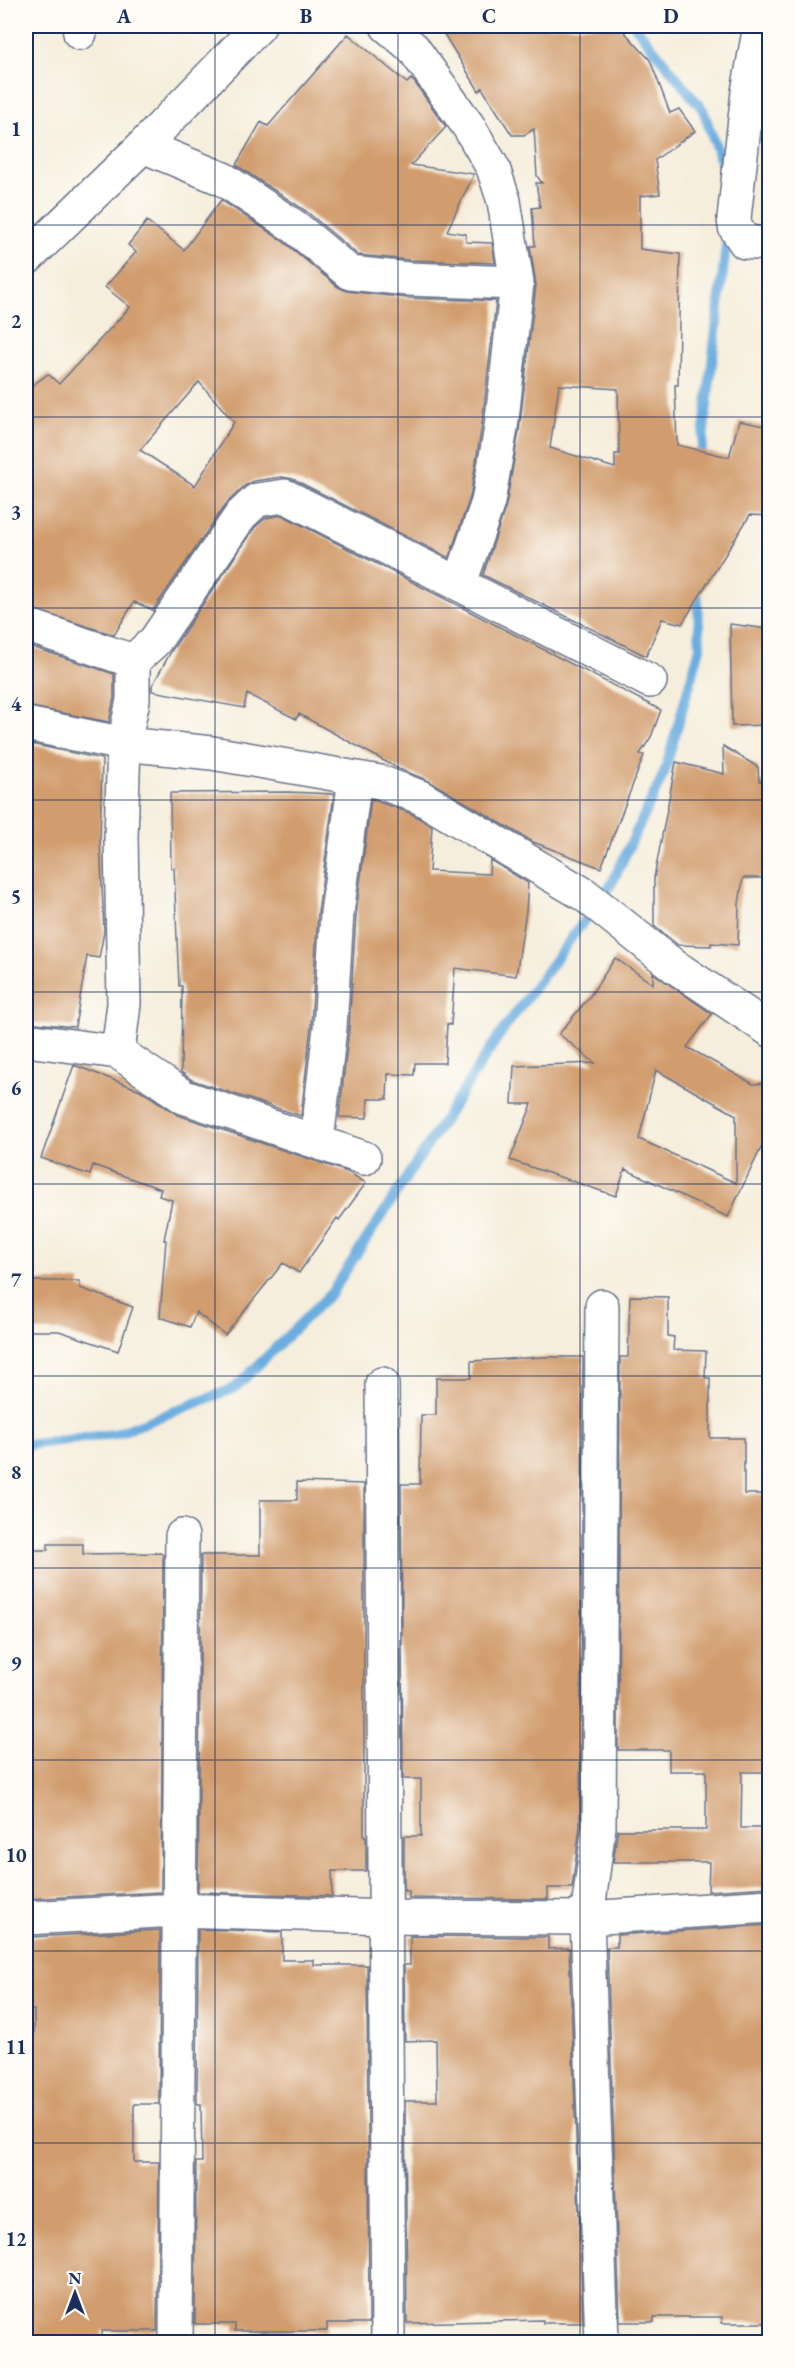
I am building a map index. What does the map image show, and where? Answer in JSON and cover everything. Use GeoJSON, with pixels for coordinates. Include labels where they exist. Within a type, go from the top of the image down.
{"type":"FeatureCollection","features":[{"type":"Feature","properties":{"kind":"street"},"geometry":{"type":"LineString","coordinates":[[26,259],[143,146],[258,26]]}},
{"type":"Feature","properties":{"kind":"street"},"geometry":{"type":"LineString","coordinates":[[387,26],[413,48],[469,127],[494,168],[504,201],[517,282],[501,428],[488,502],[460,583]]}},
{"type":"Feature","properties":{"kind":"street"},"geometry":{"type":"LineString","coordinates":[[760,26],[748,92],[735,227],[746,242],[770,244]]}},
{"type":"Feature","properties":{"kind":"street"},"geometry":{"type":"LineString","coordinates":[[143,146],[223,179],[295,227],[350,273],[408,279],[517,282]]}},
{"type":"Feature","properties":{"kind":"street"},"geometry":{"type":"LineString","coordinates":[[118,1052],[124,1004],[121,837],[124,744],[133,700],[133,661],[155,640],[241,515],[257,500],[285,496],[650,681]]}},
{"type":"Feature","properties":{"kind":"street"},"geometry":{"type":"LineString","coordinates":[[26,626],[133,661]]}},
{"type":"Feature","properties":{"kind":"street"},"geometry":{"type":"LineString","coordinates":[[26,724],[124,744],[212,753],[355,778],[399,789],[445,810],[597,904],[674,966],[770,1030]]}},
{"type":"Feature","properties":{"kind":"street"},"geometry":{"type":"LineString","coordinates":[[317,1141],[330,1028],[337,913],[355,778]]}},
{"type":"Feature","properties":{"kind":"street"},"geometry":{"type":"LineString","coordinates":[[26,1040],[118,1052],[184,1097],[364,1158]]}},
{"type":"Feature","properties":{"kind":"street"},"geometry":{"type":"LineString","coordinates":[[602,1306],[599,1827],[587,1918],[602,2343]]}},
{"type":"Feature","properties":{"kind":"street"},"geometry":{"type":"LineString","coordinates":[[382,1384],[388,2343]]}},
{"type":"Feature","properties":{"kind":"street"},"geometry":{"type":"LineString","coordinates":[[176,2343],[182,1536]]}},
{"type":"Feature","properties":{"kind":"street"},"geometry":{"type":"LineString","coordinates":[[26,1918],[178,1910],[386,1917],[587,1918],[770,1906]]}},
{"type":"Feature","properties":{"kind":"building"},"geometry":{"type":"Polygon","coordinates":[[[439,26],[619,26],[650,60],[670,113],[679,109],[695,131],[655,160],[660,194],[640,196],[640,249],[680,254],[678,385],[675,385],[677,445],[729,457],[739,421],[770,427],[770,516],[750,515],[682,624],[662,619],[646,656],[483,575],[506,505],[519,431],[536,285],[530,246],[535,246],[532,208],[540,207],[536,183],[542,183],[537,176],[534,129],[524,135],[512,135],[482,88],[479,91],[439,26]],[[559,385],[550,448],[615,468],[615,454],[619,454],[618,389],[559,385]]]}},
{"type":"Feature","properties":{"kind":"building"},"geometry":{"type":"Polygon","coordinates":[[[348,34],[407,83],[411,79],[446,127],[411,165],[474,174],[447,231],[466,234],[466,242],[492,243],[495,263],[409,260],[358,255],[306,211],[236,165],[261,122],[268,126],[348,34]]]}},
{"type":"Feature","properties":{"kind":"building"},"geometry":{"type":"Polygon","coordinates":[[[221,200],[284,242],[338,287],[347,291],[407,298],[496,301],[482,425],[470,497],[449,558],[293,479],[282,477],[254,481],[244,486],[226,504],[153,610],[134,602],[114,635],[26,607],[26,390],[48,374],[59,384],[130,307],[105,287],[136,252],[128,245],[147,221],[184,250],[221,200]],[[199,382],[140,450],[195,486],[234,422],[199,382]]]}},
{"type":"Feature","properties":{"kind":"building"},"geometry":{"type":"Polygon","coordinates":[[[282,515],[661,710],[651,737],[640,754],[644,755],[601,868],[533,842],[429,781],[397,768],[299,714],[296,719],[247,694],[244,708],[152,691],[152,686],[172,650],[255,527],[266,518],[282,515]]]}},
{"type":"Feature","properties":{"kind":"building"},"geometry":{"type":"Polygon","coordinates":[[[730,624],[768,629],[765,649],[770,649],[770,725],[732,726],[730,624]]]}},
{"type":"Feature","properties":{"kind":"building"},"geometry":{"type":"Polygon","coordinates":[[[26,645],[114,674],[114,698],[109,722],[26,706],[26,645]]]}},
{"type":"Feature","properties":{"kind":"building"},"geometry":{"type":"Polygon","coordinates":[[[26,743],[102,759],[100,839],[104,932],[99,958],[87,956],[75,1027],[26,1022],[26,743]]]}},
{"type":"Feature","properties":{"kind":"building"},"geometry":{"type":"Polygon","coordinates":[[[723,746],[758,767],[759,781],[770,781],[770,878],[743,878],[739,904],[738,945],[711,943],[711,946],[678,945],[654,926],[654,878],[676,762],[724,774],[723,746]]]}},
{"type":"Feature","properties":{"kind":"building"},"geometry":{"type":"Polygon","coordinates":[[[170,793],[334,794],[318,912],[311,1026],[301,1116],[192,1080],[181,1072],[182,986],[179,986],[174,868],[171,868],[170,793]]]}},
{"type":"Feature","properties":{"kind":"building"},"geometry":{"type":"Polygon","coordinates":[[[371,799],[412,814],[432,826],[429,871],[489,874],[490,860],[528,883],[526,911],[516,976],[455,968],[451,1025],[447,1024],[445,1063],[415,1063],[414,1075],[388,1074],[387,1099],[368,1099],[367,1118],[339,1117],[349,1029],[356,915],[371,799]]]}},
{"type":"Feature","properties":{"kind":"building"},"geometry":{"type":"Polygon","coordinates":[[[615,958],[653,984],[653,973],[712,1014],[687,1047],[753,1084],[770,1083],[770,1129],[728,1217],[625,1169],[616,1196],[510,1160],[532,1104],[512,1104],[514,1066],[595,1063],[559,1034],[590,996],[615,958]],[[656,1070],[639,1139],[736,1183],[736,1115],[656,1070]]]}},
{"type":"Feature","properties":{"kind":"building"},"geometry":{"type":"Polygon","coordinates":[[[74,1065],[140,1090],[178,1115],[348,1172],[366,1183],[339,1220],[337,1218],[299,1273],[283,1263],[225,1335],[196,1312],[190,1327],[160,1317],[166,1240],[164,1240],[172,1200],[159,1196],[161,1189],[93,1165],[90,1175],[41,1158],[74,1065]]]}},
{"type":"Feature","properties":{"kind":"building"},"geometry":{"type":"Polygon","coordinates":[[[26,1281],[80,1281],[80,1288],[133,1307],[118,1351],[59,1331],[26,1331],[26,1281]]]}},
{"type":"Feature","properties":{"kind":"building"},"geometry":{"type":"Polygon","coordinates":[[[630,1296],[668,1297],[668,1336],[674,1337],[673,1350],[706,1351],[705,1378],[710,1378],[710,1438],[744,1438],[744,1494],[770,1494],[770,1772],[742,1772],[741,1828],[770,1828],[770,1887],[708,1891],[709,1862],[613,1862],[618,1830],[706,1830],[706,1771],[669,1771],[669,1750],[618,1750],[620,1357],[628,1357],[630,1296]]]}},
{"type":"Feature","properties":{"kind":"building"},"geometry":{"type":"Polygon","coordinates":[[[583,1357],[580,1826],[572,1888],[548,1888],[548,1899],[409,1898],[409,1891],[404,1891],[404,1836],[421,1836],[421,1779],[403,1779],[401,1484],[420,1484],[421,1415],[436,1415],[436,1378],[471,1378],[471,1361],[583,1357]]]}},
{"type":"Feature","properties":{"kind":"building"},"geometry":{"type":"Polygon","coordinates":[[[297,1482],[364,1484],[364,1836],[366,1836],[366,1871],[332,1871],[332,1896],[198,1892],[201,1555],[260,1555],[260,1500],[297,1500],[297,1482]]]}},
{"type":"Feature","properties":{"kind":"building"},"geometry":{"type":"Polygon","coordinates":[[[48,1544],[83,1544],[83,1554],[160,1553],[163,1555],[161,1892],[26,1899],[26,1550],[48,1550],[48,1544]]]}},
{"type":"Feature","properties":{"kind":"building"},"geometry":{"type":"Polygon","coordinates":[[[770,1925],[770,2323],[722,2323],[722,2317],[654,2317],[654,2322],[620,2322],[607,1947],[617,1947],[617,1935],[770,1925]]]}},
{"type":"Feature","properties":{"kind":"building"},"geometry":{"type":"Polygon","coordinates":[[[198,1929],[282,1932],[282,1960],[314,1960],[314,1965],[367,1965],[369,2323],[327,2323],[327,2331],[235,2331],[235,2324],[195,2324],[196,2162],[202,2162],[201,2104],[197,2104],[198,1929]]]}},
{"type":"Feature","properties":{"kind":"building"},"geometry":{"type":"Polygon","coordinates":[[[160,1930],[159,2104],[134,2104],[134,2162],[159,2162],[157,2331],[102,2331],[102,2338],[31,2337],[30,2271],[26,2271],[27,2081],[34,2080],[34,2010],[30,2010],[30,1937],[160,1930]]]}},
{"type":"Feature","properties":{"kind":"building"},"geometry":{"type":"Polygon","coordinates":[[[410,1936],[548,1937],[548,1949],[569,1948],[583,2323],[543,2323],[543,2320],[407,2323],[405,2101],[437,2101],[436,2040],[405,2041],[404,1965],[410,1965],[410,1936]]]}},
{"type":"Feature","properties":{"kind":"waterway"},"geometry":{"type":"LineString","coordinates":[[635,26],[703,110],[728,182]]}},
{"type":"Feature","properties":{"kind":"waterway"},"geometry":{"type":"LineString","coordinates":[[700,464],[728,229]]}},
{"type":"Feature","properties":{"kind":"waterway"},"geometry":{"type":"LineString","coordinates":[[26,1445],[115,1434],[235,1388],[332,1292],[498,1037],[612,883],[664,773],[700,648],[697,587]]}}]}
